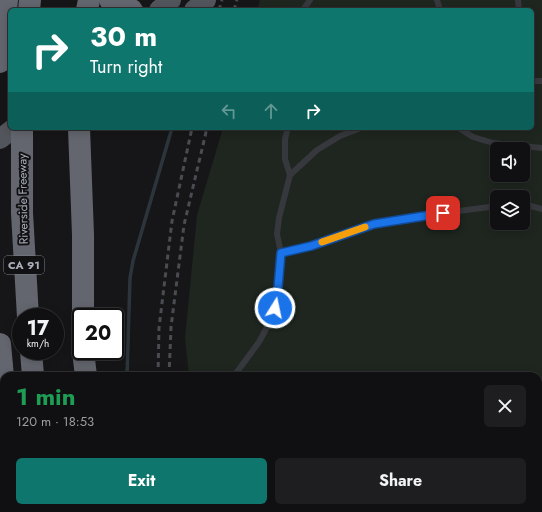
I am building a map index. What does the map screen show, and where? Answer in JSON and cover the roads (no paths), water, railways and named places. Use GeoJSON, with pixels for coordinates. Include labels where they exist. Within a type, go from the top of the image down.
{"type":"FeatureCollection","features":[{"type":"Feature","properties":{"kind":"highway"},"geometry":{"type":"LineString","coordinates":[[0,62],[7,0]]}},
{"type":"Feature","properties":{"kind":"highway"},"geometry":{"type":"LineString","coordinates":[[110,0],[128,8]]}},
{"type":"Feature","properties":{"kind":"highway","name":"Riverside Freeway"},"geometry":{"type":"LineString","coordinates":[[22,130],[22,213],[27,308]]}},
{"type":"Feature","properties":{"kind":"highway"},"geometry":{"type":"LineString","coordinates":[[79,130],[83,235],[83,308]]}},
{"type":"Feature","properties":{"kind":"highway"},"geometry":{"type":"LineString","coordinates":[[0,344],[3,372]]}},
{"type":"Feature","properties":{"kind":"highway"},"geometry":{"type":"LineString","coordinates":[[31,360],[32,372]]}},
{"type":"Feature","properties":{"kind":"highway"},"geometry":{"type":"LineString","coordinates":[[84,360],[86,372]]}},
{"type":"Feature","properties":{"kind":"main road"},"geometry":{"type":"LineString","coordinates":[[161,8],[171,0]]}},
{"type":"Feature","properties":{"kind":"main road"},"geometry":{"type":"LineString","coordinates":[[196,8],[206,0]]}},
{"type":"Feature","properties":{"kind":"main road"},"geometry":{"type":"LineString","coordinates":[[0,139],[11,130]]}},
{"type":"Feature","properties":{"kind":"lane"},"geometry":{"type":"LineString","coordinates":[[237,372],[259,342],[272,318],[277,299],[281,253],[277,234],[279,218],[290,175],[285,160],[285,139],[287,130]]}},
{"type":"Feature","properties":{"kind":"lane"},"geometry":{"type":"LineString","coordinates":[[290,175],[317,150],[340,136],[356,130]]}},
{"type":"Feature","properties":{"kind":"lane"},"geometry":{"type":"LineString","coordinates":[[462,130],[473,137],[493,143],[542,148]]}},
{"type":"Feature","properties":{"kind":"lane"},"geometry":{"type":"LineString","coordinates":[[530,206],[542,209]]}},
{"type":"Feature","properties":{"kind":"lane"},"geometry":{"type":"LineString","coordinates":[[281,253],[311,246],[374,224],[490,207]]}},
{"type":"Feature","properties":{"kind":"waterway"},"geometry":{"type":"LineString","coordinates":[[127,372],[130,278],[133,261],[171,130]]}},
{"type":"Feature","properties":{"kind":"railway"},"geometry":{"type":"LineString","coordinates":[[220,8],[222,0]]}},
{"type":"Feature","properties":{"kind":"railway"},"geometry":{"type":"LineString","coordinates":[[235,8],[237,0]]}},
{"type":"Feature","properties":{"kind":"railway"},"geometry":{"type":"LineString","coordinates":[[158,372],[159,328],[172,221],[192,130]]}},
{"type":"Feature","properties":{"kind":"railway"},"geometry":{"type":"LineString","coordinates":[[169,372],[171,327],[184,225],[207,130]]}}]}
